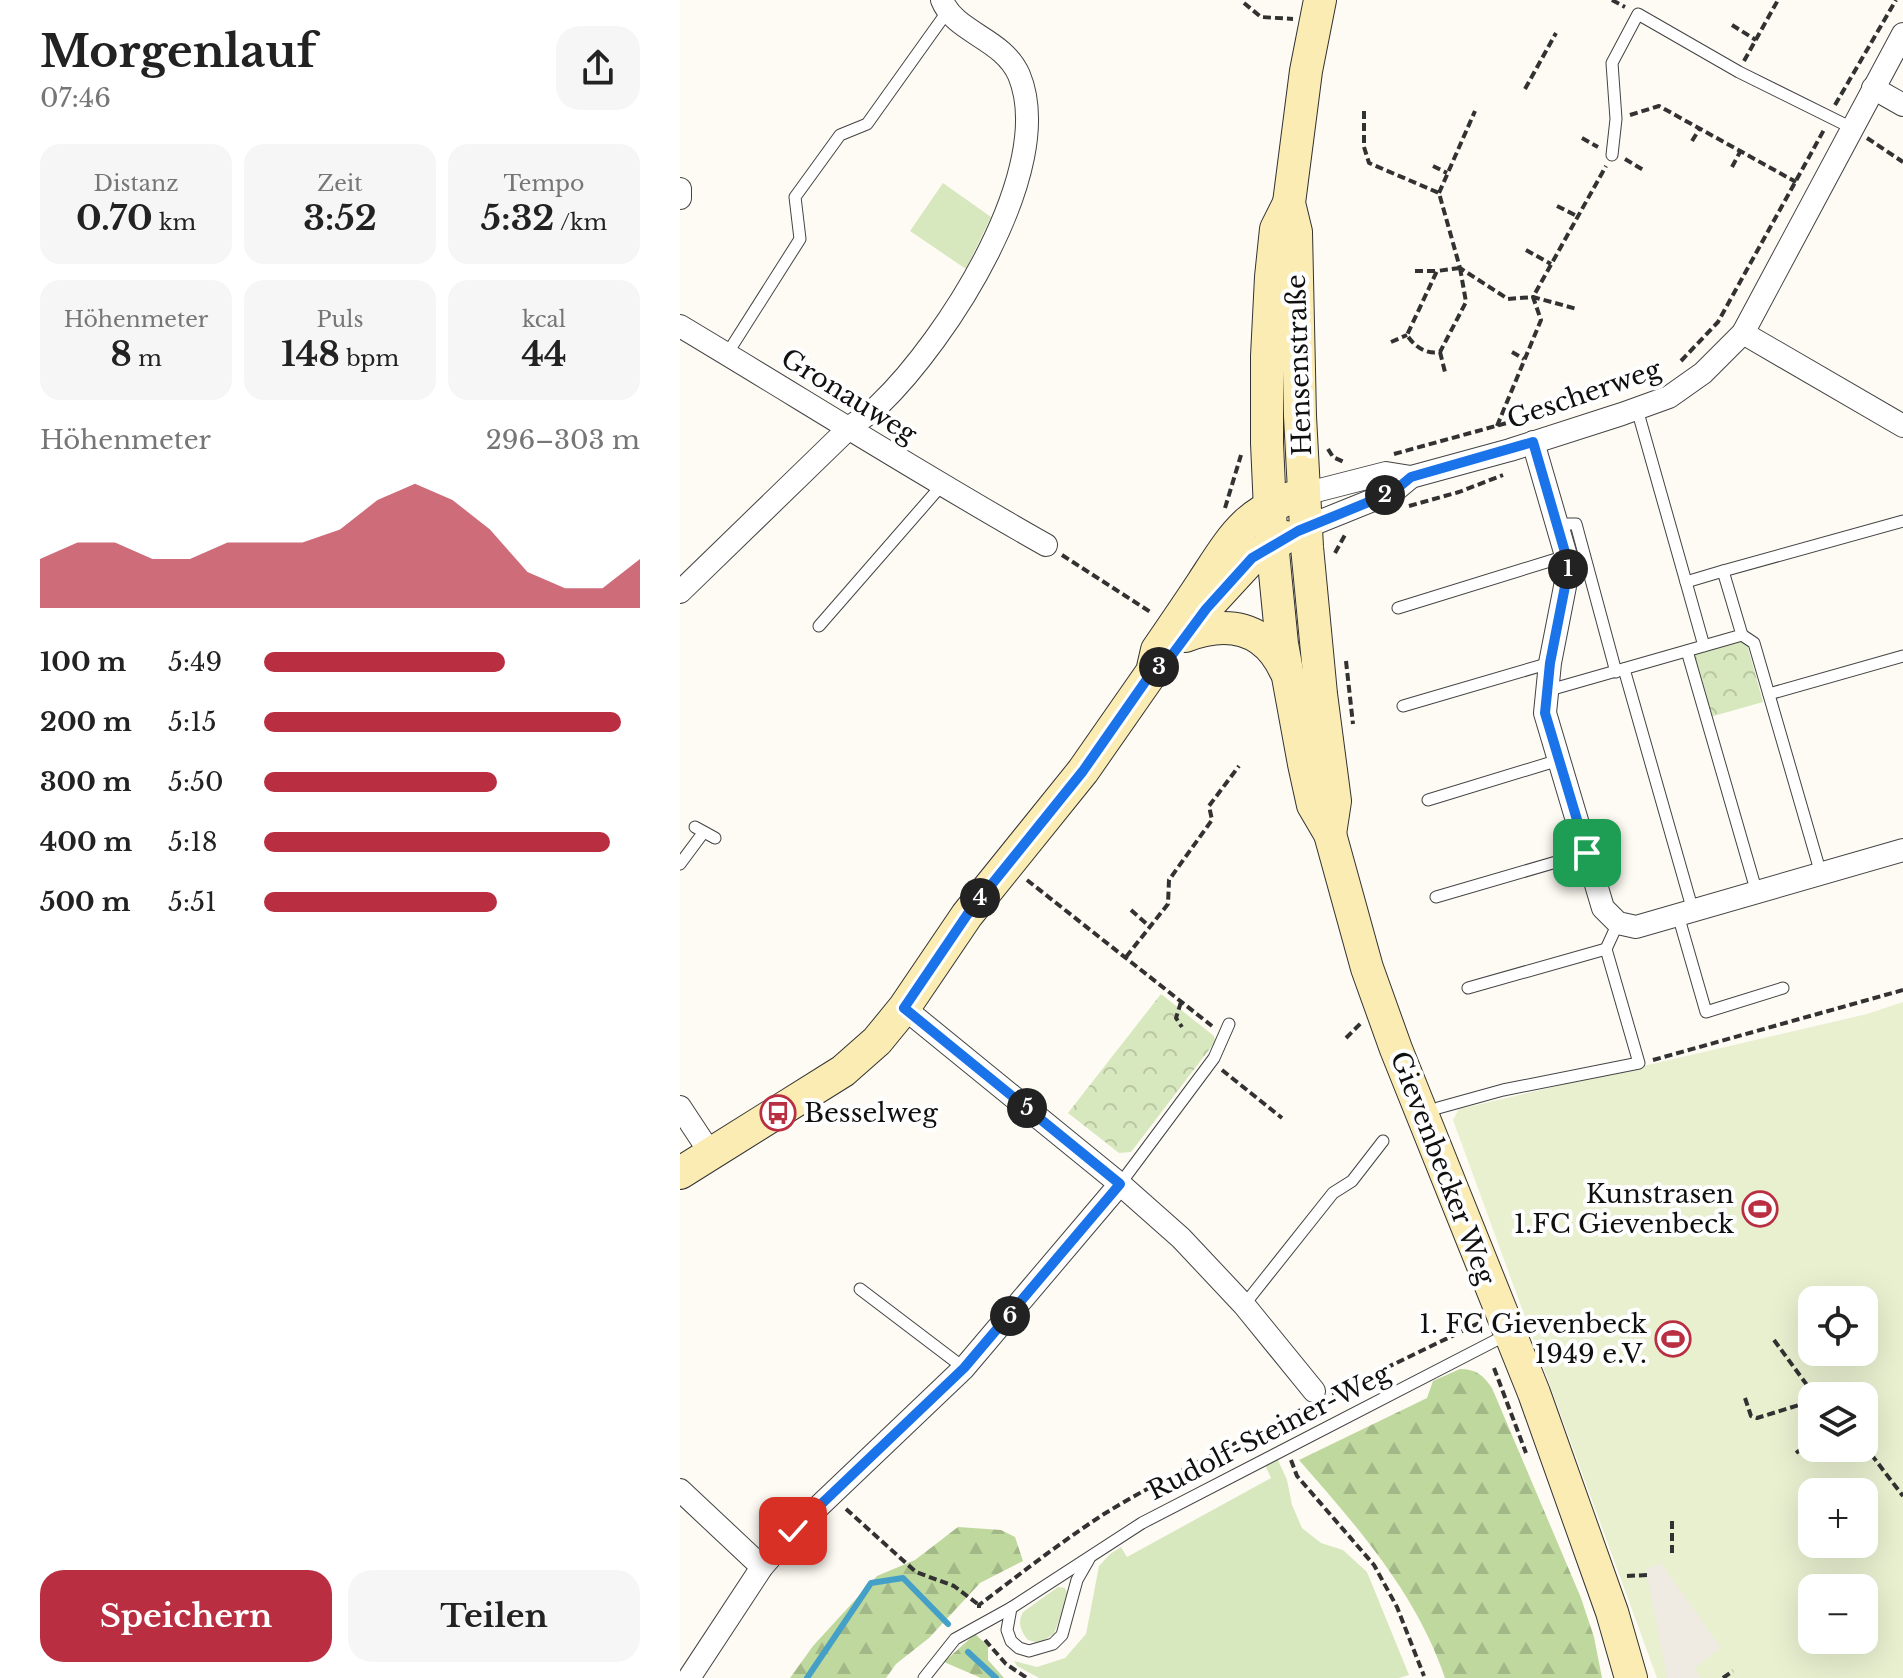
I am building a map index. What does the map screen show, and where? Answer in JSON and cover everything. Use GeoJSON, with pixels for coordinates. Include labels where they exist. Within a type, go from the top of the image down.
{"type":"FeatureCollection","features":[{"type":"Feature","properties":{"kind":"main road","name":"Hensenstraße"},"geometry":{"type":"LineString","coordinates":[[1306,527],[1296,232],[1289,203],[1298,123],[1318,10]]}},
{"type":"Feature","properties":{"kind":"main road","name":"Hensenstraße"},"geometry":{"type":"LineString","coordinates":[[1270,507],[1267,411],[1271,277],[1276,229],[1289,203]]}},
{"type":"Feature","properties":{"kind":"main road"},"geometry":{"type":"LineString","coordinates":[[680,1173],[843,1071],[877,1041],[904,1008],[967,915],[1083,771],[1152,672],[1169,659],[1178,632],[1232,537],[1248,521],[1270,507],[1304,494]]}},
{"type":"Feature","properties":{"kind":"main road","name":"Gievenbecker Weg"},"geometry":{"type":"LineString","coordinates":[[1270,507],[1285,670],[1313,805],[1330,834],[1363,953],[1494,1328],[1534,1393],[1602,1584],[1631,1678]]}},
{"type":"Feature","properties":{"kind":"main road"},"geometry":{"type":"LineString","coordinates":[[1178,632],[1243,565],[1272,544],[1306,527]]}},
{"type":"Feature","properties":{"kind":"main road","name":"Gievenbecker Weg"},"geometry":{"type":"LineString","coordinates":[[1306,527],[1319,681],[1335,801],[1330,834]]}},
{"type":"Feature","properties":{"kind":"main road"},"geometry":{"type":"LineString","coordinates":[[1178,632],[1218,627],[1246,631],[1267,644],[1285,670]]}},
{"type":"Feature","properties":{"kind":"street"},"geometry":{"type":"LineString","coordinates":[[680,592],[850,427],[879,406],[943,329],[969,289],[1006,216],[1026,146],[1028,105],[1018,73],[1003,51],[944,6]]}},
{"type":"Feature","properties":{"kind":"street","name":"Gescherweg"},"geometry":{"type":"LineString","coordinates":[[1306,527],[1393,492],[1411,477],[1637,409],[1669,397],[1691,383],[1743,333],[1903,34]]}},
{"type":"Feature","properties":{"kind":"street"},"geometry":{"type":"LineString","coordinates":[[1873,88],[1903,105]]}},
{"type":"Feature","properties":{"kind":"street"},"geometry":{"type":"LineString","coordinates":[[680,189],[680,198]]}},
{"type":"Feature","properties":{"kind":"street","name":"Gronauweg"},"geometry":{"type":"LineString","coordinates":[[680,326],[850,427],[941,486],[1046,545]]}},
{"type":"Feature","properties":{"kind":"street"},"geometry":{"type":"LineString","coordinates":[[1743,333],[1903,426]]}},
{"type":"Feature","properties":{"kind":"street"},"geometry":{"type":"LineString","coordinates":[[1533,442],[1569,566],[1545,691],[1545,713],[1603,908],[1618,923],[1636,927],[1903,850]]}},
{"type":"Feature","properties":{"kind":"street","name":"Gescherweg"},"geometry":{"type":"LineString","coordinates":[[1304,494],[1386,473],[1411,477]]}},
{"type":"Feature","properties":{"kind":"street"},"geometry":{"type":"LineString","coordinates":[[904,1008],[1120,1184],[1181,1238],[1244,1305],[1321,1395]]}},
{"type":"Feature","properties":{"kind":"street"},"geometry":{"type":"LineString","coordinates":[[680,1107],[711,1154]]}},
{"type":"Feature","properties":{"kind":"street"},"geometry":{"type":"LineString","coordinates":[[689,1678],[762,1567],[793,1531],[964,1368],[1120,1184]]}},
{"type":"Feature","properties":{"kind":"street"},"geometry":{"type":"LineString","coordinates":[[680,1490],[762,1567]]}},
{"type":"Feature","properties":{"kind":"lane"},"geometry":{"type":"LineString","coordinates":[[727,354],[800,239],[795,197],[840,135],[867,124],[944,6]]}},
{"type":"Feature","properties":{"kind":"lane"},"geometry":{"type":"LineString","coordinates":[[1613,153],[1616,119],[1612,63],[1638,14],[1739,72],[1852,128]]}},
{"type":"Feature","properties":{"kind":"lane"},"geometry":{"type":"LineString","coordinates":[[1637,409],[1704,646]]}},
{"type":"Feature","properties":{"kind":"lane"},"geometry":{"type":"LineString","coordinates":[[819,626],[941,486]]}},
{"type":"Feature","properties":{"kind":"lane"},"geometry":{"type":"LineString","coordinates":[[1686,582],[1903,521]]}},
{"type":"Feature","properties":{"kind":"lane"},"geometry":{"type":"LineString","coordinates":[[1557,524],[1576,524],[1620,670],[1686,913],[1706,1012],[1783,988]]}},
{"type":"Feature","properties":{"kind":"lane"},"geometry":{"type":"LineString","coordinates":[[1398,608],[1566,556]]}},
{"type":"Feature","properties":{"kind":"lane"},"geometry":{"type":"LineString","coordinates":[[1723,571],[1742,635],[1754,643],[1821,875]]}},
{"type":"Feature","properties":{"kind":"lane"},"geometry":{"type":"LineString","coordinates":[[1545,691],[1742,635]]}},
{"type":"Feature","properties":{"kind":"lane"},"geometry":{"type":"LineString","coordinates":[[1687,651],[1758,894]]}},
{"type":"Feature","properties":{"kind":"lane"},"geometry":{"type":"LineString","coordinates":[[1769,694],[1903,656]]}},
{"type":"Feature","properties":{"kind":"lane"},"geometry":{"type":"LineString","coordinates":[[1403,706],[1550,663]]}},
{"type":"Feature","properties":{"kind":"lane"},"geometry":{"type":"LineString","coordinates":[[1428,800],[1559,760]]}},
{"type":"Feature","properties":{"kind":"lane"},"geometry":{"type":"LineString","coordinates":[[680,864],[705,833]]}},
{"type":"Feature","properties":{"kind":"lane"},"geometry":{"type":"LineString","coordinates":[[1436,897],[1587,853]]}},
{"type":"Feature","properties":{"kind":"lane"},"geometry":{"type":"LineString","coordinates":[[1438,1108],[1503,1090],[1639,1063],[1606,949],[1618,923]]}},
{"type":"Feature","properties":{"kind":"lane"},"geometry":{"type":"LineString","coordinates":[[1468,988],[1606,949]]}},
{"type":"Feature","properties":{"kind":"lane"},"geometry":{"type":"LineString","coordinates":[[1120,1184],[1211,1061],[1226,1030]]}},
{"type":"Feature","properties":{"kind":"lane"},"geometry":{"type":"LineString","coordinates":[[1244,1305],[1333,1193],[1352,1181],[1383,1141]]}},
{"type":"Feature","properties":{"kind":"lane"},"geometry":{"type":"LineString","coordinates":[[860,1289],[964,1368]]}},
{"type":"Feature","properties":{"kind":"lane","name":"Rudolf-Steiner-Weg"},"geometry":{"type":"LineString","coordinates":[[924,1678],[955,1639],[1011,1608],[1094,1552],[1494,1328]]}},
{"type":"Feature","properties":{"kind":"lane"},"geometry":{"type":"LineString","coordinates":[[1011,1608],[1007,1630],[1011,1641],[1019,1648],[1029,1651],[1053,1644],[1062,1635],[1077,1580],[1094,1552]]}},
{"type":"Feature","properties":{"kind":"path"},"geometry":{"type":"LineString","coordinates":[[1739,72],[1778,0]]}},
{"type":"Feature","properties":{"kind":"path","name":"Gescherweg"},"geometry":{"type":"LineString","coordinates":[[1676,365],[1718,322],[1896,0]]}},
{"type":"Feature","properties":{"kind":"path"},"geometry":{"type":"LineString","coordinates":[[1244,3],[1261,17],[1318,10]]}},
{"type":"Feature","properties":{"kind":"path"},"geometry":{"type":"LineString","coordinates":[[1732,25],[1756,40]]}},
{"type":"Feature","properties":{"kind":"path"},"geometry":{"type":"LineString","coordinates":[[1525,89],[1556,33]]}},
{"type":"Feature","properties":{"kind":"path"},"geometry":{"type":"LineString","coordinates":[[1616,119],[1659,106],[1816,193]]}},
{"type":"Feature","properties":{"kind":"path"},"geometry":{"type":"LineString","coordinates":[[1364,111],[1364,147],[1369,163],[1439,193]]}},
{"type":"Feature","properties":{"kind":"path"},"geometry":{"type":"LineString","coordinates":[[1445,372],[1440,352],[1466,302],[1439,193],[1475,111]]}},
{"type":"Feature","properties":{"kind":"path"},"geometry":{"type":"LineString","coordinates":[[1692,141],[1700,128]]}},
{"type":"Feature","properties":{"kind":"path"},"geometry":{"type":"LineString","coordinates":[[1852,128],[1903,162]]}},
{"type":"Feature","properties":{"kind":"path"},"geometry":{"type":"LineString","coordinates":[[1732,167],[1740,152]]}},
{"type":"Feature","properties":{"kind":"path"},"geometry":{"type":"LineString","coordinates":[[1497,426],[1541,320],[1533,297],[1613,153],[1645,171]]}},
{"type":"Feature","properties":{"kind":"path"},"geometry":{"type":"LineString","coordinates":[[1433,166],[1447,173]]}},
{"type":"Feature","properties":{"kind":"path"},"geometry":{"type":"LineString","coordinates":[[1557,206],[1577,216]]}},
{"type":"Feature","properties":{"kind":"path"},"geometry":{"type":"LineString","coordinates":[[1526,250],[1551,264]]}},
{"type":"Feature","properties":{"kind":"path"},"geometry":{"type":"LineString","coordinates":[[1415,271],[1460,268],[1508,299],[1533,297],[1577,309]]}},
{"type":"Feature","properties":{"kind":"path"},"geometry":{"type":"LineString","coordinates":[[1391,342],[1407,335],[1437,271]]}},
{"type":"Feature","properties":{"kind":"path"},"geometry":{"type":"LineString","coordinates":[[1407,335],[1414,345],[1432,354],[1440,352]]}},
{"type":"Feature","properties":{"kind":"path"},"geometry":{"type":"LineString","coordinates":[[1512,352],[1524,359]]}},
{"type":"Feature","properties":{"kind":"path","name":"Gescherweg"},"geometry":{"type":"LineString","coordinates":[[1393,454],[1606,395]]}},
{"type":"Feature","properties":{"kind":"path"},"geometry":{"type":"LineString","coordinates":[[1334,560],[1338,544]]}},
{"type":"Feature","properties":{"kind":"path"},"geometry":{"type":"LineString","coordinates":[[1046,545],[1178,632]]}},
{"type":"Feature","properties":{"kind":"path"},"geometry":{"type":"LineString","coordinates":[[1345,654],[1353,729]]}},
{"type":"Feature","properties":{"kind":"path"},"geometry":{"type":"LineString","coordinates":[[1126,957],[1168,904],[1169,880],[1212,820],[1209,806],[1239,766]]}},
{"type":"Feature","properties":{"kind":"path"},"geometry":{"type":"LineString","coordinates":[[1007,863],[1181,1002],[1226,1030]]}},
{"type":"Feature","properties":{"kind":"path"},"geometry":{"type":"LineString","coordinates":[[1131,910],[1150,927]]}},
{"type":"Feature","properties":{"kind":"path"},"geometry":{"type":"LineString","coordinates":[[1639,1063],[1903,990]]}},
{"type":"Feature","properties":{"kind":"path"},"geometry":{"type":"LineString","coordinates":[[1181,1002],[1176,1018],[1182,1027]]}},
{"type":"Feature","properties":{"kind":"path"},"geometry":{"type":"LineString","coordinates":[[1346,1038],[1364,1022]]}},
{"type":"Feature","properties":{"kind":"path"},"geometry":{"type":"LineString","coordinates":[[1211,1061],[1282,1118]]}},
{"type":"Feature","properties":{"kind":"path"},"geometry":{"type":"LineString","coordinates":[[1027,1678],[1006,1664],[986,1642],[978,1626],[979,1605],[1060,1543],[1131,1498],[1321,1395],[1494,1328]]}},
{"type":"Feature","properties":{"kind":"path"},"geometry":{"type":"LineString","coordinates":[[1774,1340],[1805,1382]]}},
{"type":"Feature","properties":{"kind":"path"},"geometry":{"type":"LineString","coordinates":[[1745,1398],[1751,1416],[1757,1418],[1798,1405]]}},
{"type":"Feature","properties":{"kind":"path"},"geometry":{"type":"LineString","coordinates":[[1286,1447],[1297,1476],[1374,1565],[1397,1607],[1424,1676]]}},
{"type":"Feature","properties":{"kind":"path"},"geometry":{"type":"LineString","coordinates":[[1877,1462],[1903,1496]]}},
{"type":"Feature","properties":{"kind":"path"},"geometry":{"type":"LineString","coordinates":[[831,1494],[916,1572],[954,1586],[979,1605]]}},
{"type":"Feature","properties":{"kind":"path"},"geometry":{"type":"LineString","coordinates":[[1672,1521],[1672,1553]]}},
{"type":"Feature","properties":{"kind":"path"},"geometry":{"type":"LineString","coordinates":[[1620,1576],[1647,1575]]}},
{"type":"Feature","properties":{"kind":"path"},"geometry":{"type":"LineString","coordinates":[[1723,1678],[1733,1671]]}},
{"type":"Feature","properties":{"kind":"green space"},"geometry":{"type":"Polygon","coordinates":[[[943,183],[991,217],[966,269],[910,231],[943,183]]]}},
{"type":"Feature","properties":{"kind":"green space"},"geometry":{"type":"Polygon","coordinates":[[[1742,641],[1747,644],[1763,702],[1710,717],[1692,655],[1742,641]]]}},
{"type":"Feature","properties":{"kind":"green space"},"geometry":{"type":"Polygon","coordinates":[[[1161,994],[1214,1036],[1215,1042],[1131,1152],[1119,1153],[1068,1113],[1161,994]]]}},
{"type":"Feature","properties":{"kind":"green space","name":"1. FC Gievenbeck 1949 e.V."},"geometry":{"type":"Polygon","coordinates":[[[1903,1002],[1903,1678],[1657,1678],[1453,1120],[1459,1109],[1867,1014],[1903,1002]]]}},
{"type":"Feature","properties":{"kind":"green space"},"geometry":{"type":"Polygon","coordinates":[[[1460,1369],[1479,1374],[1492,1388],[1581,1598],[1594,1637],[1602,1678],[1445,1678],[1433,1647],[1402,1589],[1363,1535],[1299,1460],[1427,1398],[1433,1381],[1460,1369]]]}},
{"type":"Feature","properties":{"kind":"green space"},"geometry":{"type":"Polygon","coordinates":[[[1277,1458],[1302,1528],[1321,1543],[1343,1550],[1367,1572],[1409,1675],[1399,1678],[1039,1678],[1017,1666],[1014,1661],[1037,1667],[1065,1658],[1086,1634],[1099,1566],[1110,1554],[1121,1547],[1127,1557],[1271,1478],[1265,1465],[1277,1458]]]}},
{"type":"Feature","properties":{"kind":"green space"},"geometry":{"type":"Polygon","coordinates":[[[958,1527],[1001,1530],[1015,1537],[1023,1561],[980,1583],[929,1638],[896,1664],[886,1678],[790,1678],[813,1646],[877,1576],[915,1560],[958,1527]]]}},
{"type":"Feature","properties":{"kind":"green space"},"geometry":{"type":"Polygon","coordinates":[[[1058,1587],[1065,1588],[1068,1595],[1054,1634],[1039,1643],[1028,1640],[1021,1627],[1023,1612],[1058,1587]]]}},
{"type":"Feature","properties":{"kind":"green space"},"geometry":{"type":"Polygon","coordinates":[[[975,1634],[988,1646],[988,1660],[1004,1678],[981,1678],[944,1662],[975,1634]]]}},
{"type":"Feature","properties":{"kind":"shaded area"},"geometry":{"type":"Polygon","coordinates":[[[1661,1563],[1721,1648],[1694,1668],[1701,1678],[1667,1678],[1646,1569],[1661,1563]]]}},
{"type":"Feature","properties":{"kind":"waterway"},"geometry":{"type":"LineString","coordinates":[[807,1678],[871,1583],[903,1578],[948,1624]]}},
{"type":"Feature","properties":{"kind":"waterway"},"geometry":{"type":"LineString","coordinates":[[968,1652],[996,1678]]}},
{"type":"Feature","properties":{"kind":"place","name":"Besselweg"},"geometry":{"type":"Point","coordinates":[778,1113]}},
{"type":"Feature","properties":{"kind":"place","name":"Kunstrasen 1.FC Gievenbeck"},"geometry":{"type":"Point","coordinates":[1760,1209]}},
{"type":"Feature","properties":{"kind":"place","name":"1. FC Gievenbeck 1949 e.V."},"geometry":{"type":"Point","coordinates":[1673,1339]}},
{"type":"Feature","properties":{"kind":"route"},"geometry":{"type":"LineString","coordinates":[[793,1531],[964,1368],[1120,1184],[904,1008],[967,915],[1083,771],[1152,672],[1169,659],[1243,565],[1272,544],[1393,492],[1411,477],[1533,442],[1569,566],[1545,691],[1545,713],[1587,853]]}}]}
